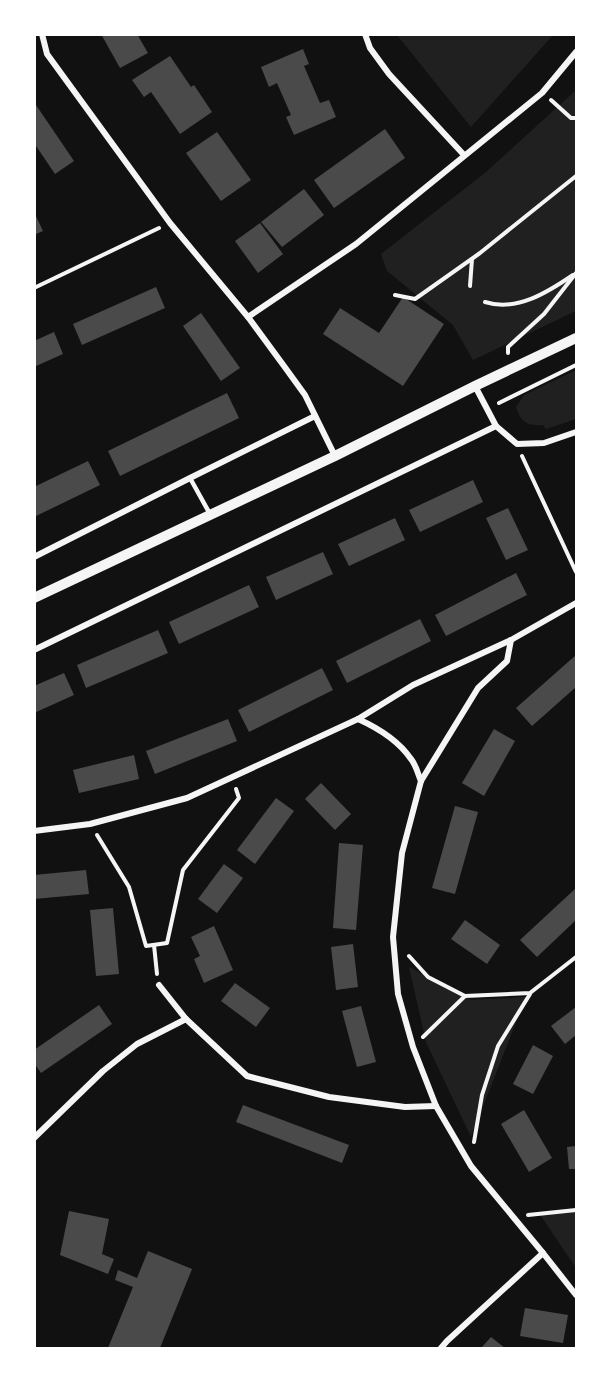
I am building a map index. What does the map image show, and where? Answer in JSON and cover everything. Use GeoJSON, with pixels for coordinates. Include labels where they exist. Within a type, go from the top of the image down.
{"type":"FeatureCollection","features":[{"type":"Feature","properties":{"kind":"street"},"geometry":{"type":"LineString","coordinates":[[42,34],[47,54],[170,223],[248,317],[304,395],[335,456]]}},
{"type":"Feature","properties":{"kind":"street"},"geometry":{"type":"LineString","coordinates":[[365,34],[370,48],[389,74],[464,156]]}},
{"type":"Feature","properties":{"kind":"street"},"geometry":{"type":"LineString","coordinates":[[248,317],[356,244],[542,93],[576,52]]}},
{"type":"Feature","properties":{"kind":"street"},"geometry":{"type":"LineString","coordinates":[[34,598],[335,456],[576,338]]}},
{"type":"Feature","properties":{"kind":"street"},"geometry":{"type":"LineString","coordinates":[[475,386],[496,426],[517,444],[544,443],[576,432]]}},
{"type":"Feature","properties":{"kind":"street"},"geometry":{"type":"LineString","coordinates":[[34,557],[315,416]]}},
{"type":"Feature","properties":{"kind":"street"},"geometry":{"type":"LineString","coordinates":[[34,650],[496,426]]}},
{"type":"Feature","properties":{"kind":"street"},"geometry":{"type":"LineString","coordinates":[[34,831],[90,824],[186,798],[358,719],[413,686],[511,640],[576,603]]}},
{"type":"Feature","properties":{"kind":"street"},"geometry":{"type":"LineString","coordinates":[[511,640],[507,661],[478,688],[421,781],[402,853],[393,938],[398,994],[412,1047],[436,1106],[471,1167],[576,1295]]}},
{"type":"Feature","properties":{"kind":"street"},"geometry":{"type":"LineString","coordinates":[[358,719],[391,738],[412,760],[421,781]]}},
{"type":"Feature","properties":{"kind":"street"},"geometry":{"type":"LineString","coordinates":[[159,985],[186,1019],[247,1076],[329,1097],[405,1107],[436,1106]]}},
{"type":"Feature","properties":{"kind":"street"},"geometry":{"type":"LineString","coordinates":[[34,1138],[103,1071],[137,1044],[186,1019]]}},
{"type":"Feature","properties":{"kind":"street"},"geometry":{"type":"LineString","coordinates":[[441,1348],[543,1252]]}},
{"type":"Feature","properties":{"kind":"lane"},"geometry":{"type":"LineString","coordinates":[[190,478],[210,514]]}},
{"type":"Feature","properties":{"kind":"path"},"geometry":{"type":"LineString","coordinates":[[542,93],[571,118],[576,118]]}},
{"type":"Feature","properties":{"kind":"path"},"geometry":{"type":"LineString","coordinates":[[395,295],[415,299],[472,258],[576,176]]}},
{"type":"Feature","properties":{"kind":"path"},"geometry":{"type":"LineString","coordinates":[[34,288],[170,223]]}},
{"type":"Feature","properties":{"kind":"path"},"geometry":{"type":"LineString","coordinates":[[470,286],[472,258]]}},
{"type":"Feature","properties":{"kind":"path"},"geometry":{"type":"LineString","coordinates":[[485,302],[496,305],[515,303],[539,296],[576,272]]}},
{"type":"Feature","properties":{"kind":"path"},"geometry":{"type":"LineString","coordinates":[[507,370],[508,347],[544,314],[576,272]]}},
{"type":"Feature","properties":{"kind":"path"},"geometry":{"type":"LineString","coordinates":[[487,408],[576,365]]}},
{"type":"Feature","properties":{"kind":"path"},"geometry":{"type":"LineString","coordinates":[[517,444],[576,572]]}},
{"type":"Feature","properties":{"kind":"path"},"geometry":{"type":"LineString","coordinates":[[90,824],[129,887],[146,946],[167,944],[183,870],[239,798],[232,778]]}},
{"type":"Feature","properties":{"kind":"path"},"geometry":{"type":"LineString","coordinates":[[393,938],[428,977],[465,996],[530,993]]}},
{"type":"Feature","properties":{"kind":"path"},"geometry":{"type":"LineString","coordinates":[[154,945],[159,985]]}},
{"type":"Feature","properties":{"kind":"path"},"geometry":{"type":"LineString","coordinates":[[471,1167],[482,1095],[498,1046],[530,993],[576,957]]}},
{"type":"Feature","properties":{"kind":"path"},"geometry":{"type":"LineString","coordinates":[[412,1047],[465,996]]}},
{"type":"Feature","properties":{"kind":"path"},"geometry":{"type":"LineString","coordinates":[[512,1216],[576,1210]]}},
{"type":"Feature","properties":{"kind":"shaded area"},"geometry":{"type":"Polygon","coordinates":[[[397,35],[553,35],[471,127],[397,35]]]}},
{"type":"Feature","properties":{"kind":"shaded area"},"geometry":{"type":"Polygon","coordinates":[[[576,90],[576,311],[473,360],[453,325],[387,271],[381,254],[486,172],[576,90]]]}},
{"type":"Feature","properties":{"kind":"shaded area"},"geometry":{"type":"Polygon","coordinates":[[[576,370],[576,419],[546,429],[543,425],[529,424],[520,417],[516,407],[524,395],[576,370]]]}},
{"type":"Feature","properties":{"kind":"shaded area"},"geometry":{"type":"Polygon","coordinates":[[[409,967],[471,1000],[526,997],[471,1137],[426,1042],[409,967]]]}},
{"type":"Feature","properties":{"kind":"shaded area"},"geometry":{"type":"Polygon","coordinates":[[[576,1210],[576,1268],[539,1213],[576,1210]]]}},
{"type":"Feature","properties":{"kind":"building"},"geometry":{"type":"Polygon","coordinates":[[[101,34],[137,34],[148,53],[120,68],[101,34]]]}},
{"type":"Feature","properties":{"kind":"building"},"geometry":{"type":"Polygon","coordinates":[[[303,49],[309,64],[304,66],[320,103],[329,100],[336,117],[294,135],[286,117],[291,115],[277,83],[269,87],[261,67],[303,49]]]}},
{"type":"Feature","properties":{"kind":"building"},"geometry":{"type":"Polygon","coordinates":[[[170,56],[191,87],[194,85],[212,112],[180,134],[151,92],[144,97],[132,80],[170,56]]]}},
{"type":"Feature","properties":{"kind":"building"},"geometry":{"type":"Polygon","coordinates":[[[34,102],[74,161],[55,174],[34,143],[34,102]]]}},
{"type":"Feature","properties":{"kind":"building"},"geometry":{"type":"Polygon","coordinates":[[[385,129],[405,158],[334,208],[314,180],[385,129]]]}},
{"type":"Feature","properties":{"kind":"building"},"geometry":{"type":"Polygon","coordinates":[[[217,132],[251,180],[221,201],[186,153],[217,132]]]}},
{"type":"Feature","properties":{"kind":"building"},"geometry":{"type":"Polygon","coordinates":[[[304,189],[324,215],[282,247],[261,222],[304,189]]]}},
{"type":"Feature","properties":{"kind":"building"},"geometry":{"type":"Polygon","coordinates":[[[34,212],[43,231],[34,235],[34,212]]]}},
{"type":"Feature","properties":{"kind":"building"},"geometry":{"type":"Polygon","coordinates":[[[260,223],[283,254],[258,273],[235,241],[260,223]]]}},
{"type":"Feature","properties":{"kind":"building"},"geometry":{"type":"Polygon","coordinates":[[[156,287],[165,308],[82,345],[73,324],[156,287]]]}},
{"type":"Feature","properties":{"kind":"building"},"geometry":{"type":"Polygon","coordinates":[[[403,297],[444,324],[403,386],[323,334],[340,308],[379,333],[403,297]]]}},
{"type":"Feature","properties":{"kind":"building"},"geometry":{"type":"Polygon","coordinates":[[[201,313],[240,368],[221,381],[183,326],[201,313]]]}},
{"type":"Feature","properties":{"kind":"building"},"geometry":{"type":"Polygon","coordinates":[[[54,332],[63,354],[34,367],[34,341],[54,332]]]}},
{"type":"Feature","properties":{"kind":"building"},"geometry":{"type":"Polygon","coordinates":[[[227,393],[239,418],[120,476],[108,451],[227,393]]]}},
{"type":"Feature","properties":{"kind":"building"},"geometry":{"type":"Polygon","coordinates":[[[88,461],[100,485],[34,517],[34,487],[88,461]]]}},
{"type":"Feature","properties":{"kind":"building"},"geometry":{"type":"Polygon","coordinates":[[[473,480],[483,502],[420,532],[409,510],[473,480]]]}},
{"type":"Feature","properties":{"kind":"building"},"geometry":{"type":"Polygon","coordinates":[[[508,508],[528,550],[506,560],[486,518],[508,508]]]}},
{"type":"Feature","properties":{"kind":"building"},"geometry":{"type":"Polygon","coordinates":[[[395,518],[405,540],[349,566],[338,544],[395,518]]]}},
{"type":"Feature","properties":{"kind":"building"},"geometry":{"type":"Polygon","coordinates":[[[323,552],[333,574],[276,600],[266,577],[323,552]]]}},
{"type":"Feature","properties":{"kind":"building"},"geometry":{"type":"Polygon","coordinates":[[[516,573],[527,595],[446,636],[435,615],[516,573]]]}},
{"type":"Feature","properties":{"kind":"building"},"geometry":{"type":"Polygon","coordinates":[[[249,585],[259,607],[179,644],[169,622],[249,585]]]}},
{"type":"Feature","properties":{"kind":"building"},"geometry":{"type":"Polygon","coordinates":[[[420,619],[431,641],[347,683],[336,661],[420,619]]]}},
{"type":"Feature","properties":{"kind":"building"},"geometry":{"type":"Polygon","coordinates":[[[158,630],[168,653],[86,688],[77,665],[158,630]]]}},
{"type":"Feature","properties":{"kind":"building"},"geometry":{"type":"Polygon","coordinates":[[[576,655],[576,687],[532,726],[516,708],[576,655]]]}},
{"type":"Feature","properties":{"kind":"building"},"geometry":{"type":"Polygon","coordinates":[[[322,668],[333,690],[249,732],[238,710],[322,668]]]}},
{"type":"Feature","properties":{"kind":"building"},"geometry":{"type":"Polygon","coordinates":[[[64,673],[74,695],[34,713],[34,686],[64,673]]]}},
{"type":"Feature","properties":{"kind":"building"},"geometry":{"type":"Polygon","coordinates":[[[228,719],[237,741],[155,774],[146,751],[228,719]]]}},
{"type":"Feature","properties":{"kind":"building"},"geometry":{"type":"Polygon","coordinates":[[[494,729],[515,741],[484,796],[462,783],[494,729]]]}},
{"type":"Feature","properties":{"kind":"building"},"geometry":{"type":"Polygon","coordinates":[[[134,755],[139,779],[79,793],[73,770],[134,755]]]}},
{"type":"Feature","properties":{"kind":"building"},"geometry":{"type":"Polygon","coordinates":[[[321,783],[351,814],[335,830],[305,799],[321,783]]]}},
{"type":"Feature","properties":{"kind":"building"},"geometry":{"type":"Polygon","coordinates":[[[276,798],[294,811],[255,864],[237,850],[276,798]]]}},
{"type":"Feature","properties":{"kind":"building"},"geometry":{"type":"Polygon","coordinates":[[[455,806],[478,812],[455,894],[432,888],[455,806]]]}},
{"type":"Feature","properties":{"kind":"building"},"geometry":{"type":"Polygon","coordinates":[[[339,843],[363,845],[356,930],[333,928],[339,843]]]}},
{"type":"Feature","properties":{"kind":"building"},"geometry":{"type":"Polygon","coordinates":[[[224,864],[243,878],[217,913],[198,899],[224,864]]]}},
{"type":"Feature","properties":{"kind":"building"},"geometry":{"type":"Polygon","coordinates":[[[86,870],[89,894],[34,899],[34,875],[86,870]]]}},
{"type":"Feature","properties":{"kind":"building"},"geometry":{"type":"Polygon","coordinates":[[[576,888],[576,920],[537,957],[520,940],[576,888]]]}},
{"type":"Feature","properties":{"kind":"building"},"geometry":{"type":"Polygon","coordinates":[[[113,908],[119,974],[96,976],[90,910],[113,908]]]}},
{"type":"Feature","properties":{"kind":"building"},"geometry":{"type":"Polygon","coordinates":[[[465,920],[500,945],[487,964],[451,939],[465,920]]]}},
{"type":"Feature","properties":{"kind":"building"},"geometry":{"type":"Polygon","coordinates":[[[214,926],[233,970],[204,983],[194,959],[200,956],[191,937],[214,926]]]}},
{"type":"Feature","properties":{"kind":"building"},"geometry":{"type":"Polygon","coordinates":[[[353,944],[358,987],[336,990],[331,947],[353,944]]]}},
{"type":"Feature","properties":{"kind":"building"},"geometry":{"type":"Polygon","coordinates":[[[235,983],[270,1008],[256,1027],[221,1001],[235,983]]]}},
{"type":"Feature","properties":{"kind":"building"},"geometry":{"type":"Polygon","coordinates":[[[99,1005],[112,1024],[41,1073],[34,1063],[34,1050],[99,1005]]]}},
{"type":"Feature","properties":{"kind":"building"},"geometry":{"type":"Polygon","coordinates":[[[361,1006],[376,1062],[357,1067],[342,1011],[361,1006]]]}},
{"type":"Feature","properties":{"kind":"building"},"geometry":{"type":"Polygon","coordinates":[[[576,1007],[576,1035],[565,1044],[551,1026],[576,1007]]]}},
{"type":"Feature","properties":{"kind":"building"},"geometry":{"type":"Polygon","coordinates":[[[533,1045],[553,1056],[533,1094],[513,1084],[533,1045]]]}},
{"type":"Feature","properties":{"kind":"building"},"geometry":{"type":"Polygon","coordinates":[[[243,1105],[349,1145],[342,1163],[236,1122],[243,1105]]]}},
{"type":"Feature","properties":{"kind":"building"},"geometry":{"type":"Polygon","coordinates":[[[524,1110],[552,1158],[529,1172],[501,1124],[524,1110]]]}},
{"type":"Feature","properties":{"kind":"building"},"geometry":{"type":"Polygon","coordinates":[[[576,1146],[576,1169],[569,1169],[567,1147],[576,1146]]]}},
{"type":"Feature","properties":{"kind":"building"},"geometry":{"type":"Polygon","coordinates":[[[69,1211],[109,1219],[102,1254],[114,1259],[108,1274],[60,1255],[69,1211]]]}},
{"type":"Feature","properties":{"kind":"building"},"geometry":{"type":"Polygon","coordinates":[[[148,1251],[192,1269],[160,1348],[108,1348],[133,1287],[115,1280],[118,1270],[137,1278],[148,1251]]]}},
{"type":"Feature","properties":{"kind":"building"},"geometry":{"type":"Polygon","coordinates":[[[525,1308],[568,1315],[563,1343],[520,1336],[525,1308]]]}},
{"type":"Feature","properties":{"kind":"building"},"geometry":{"type":"Polygon","coordinates":[[[491,1337],[505,1348],[481,1348],[491,1337]]]}}]}
